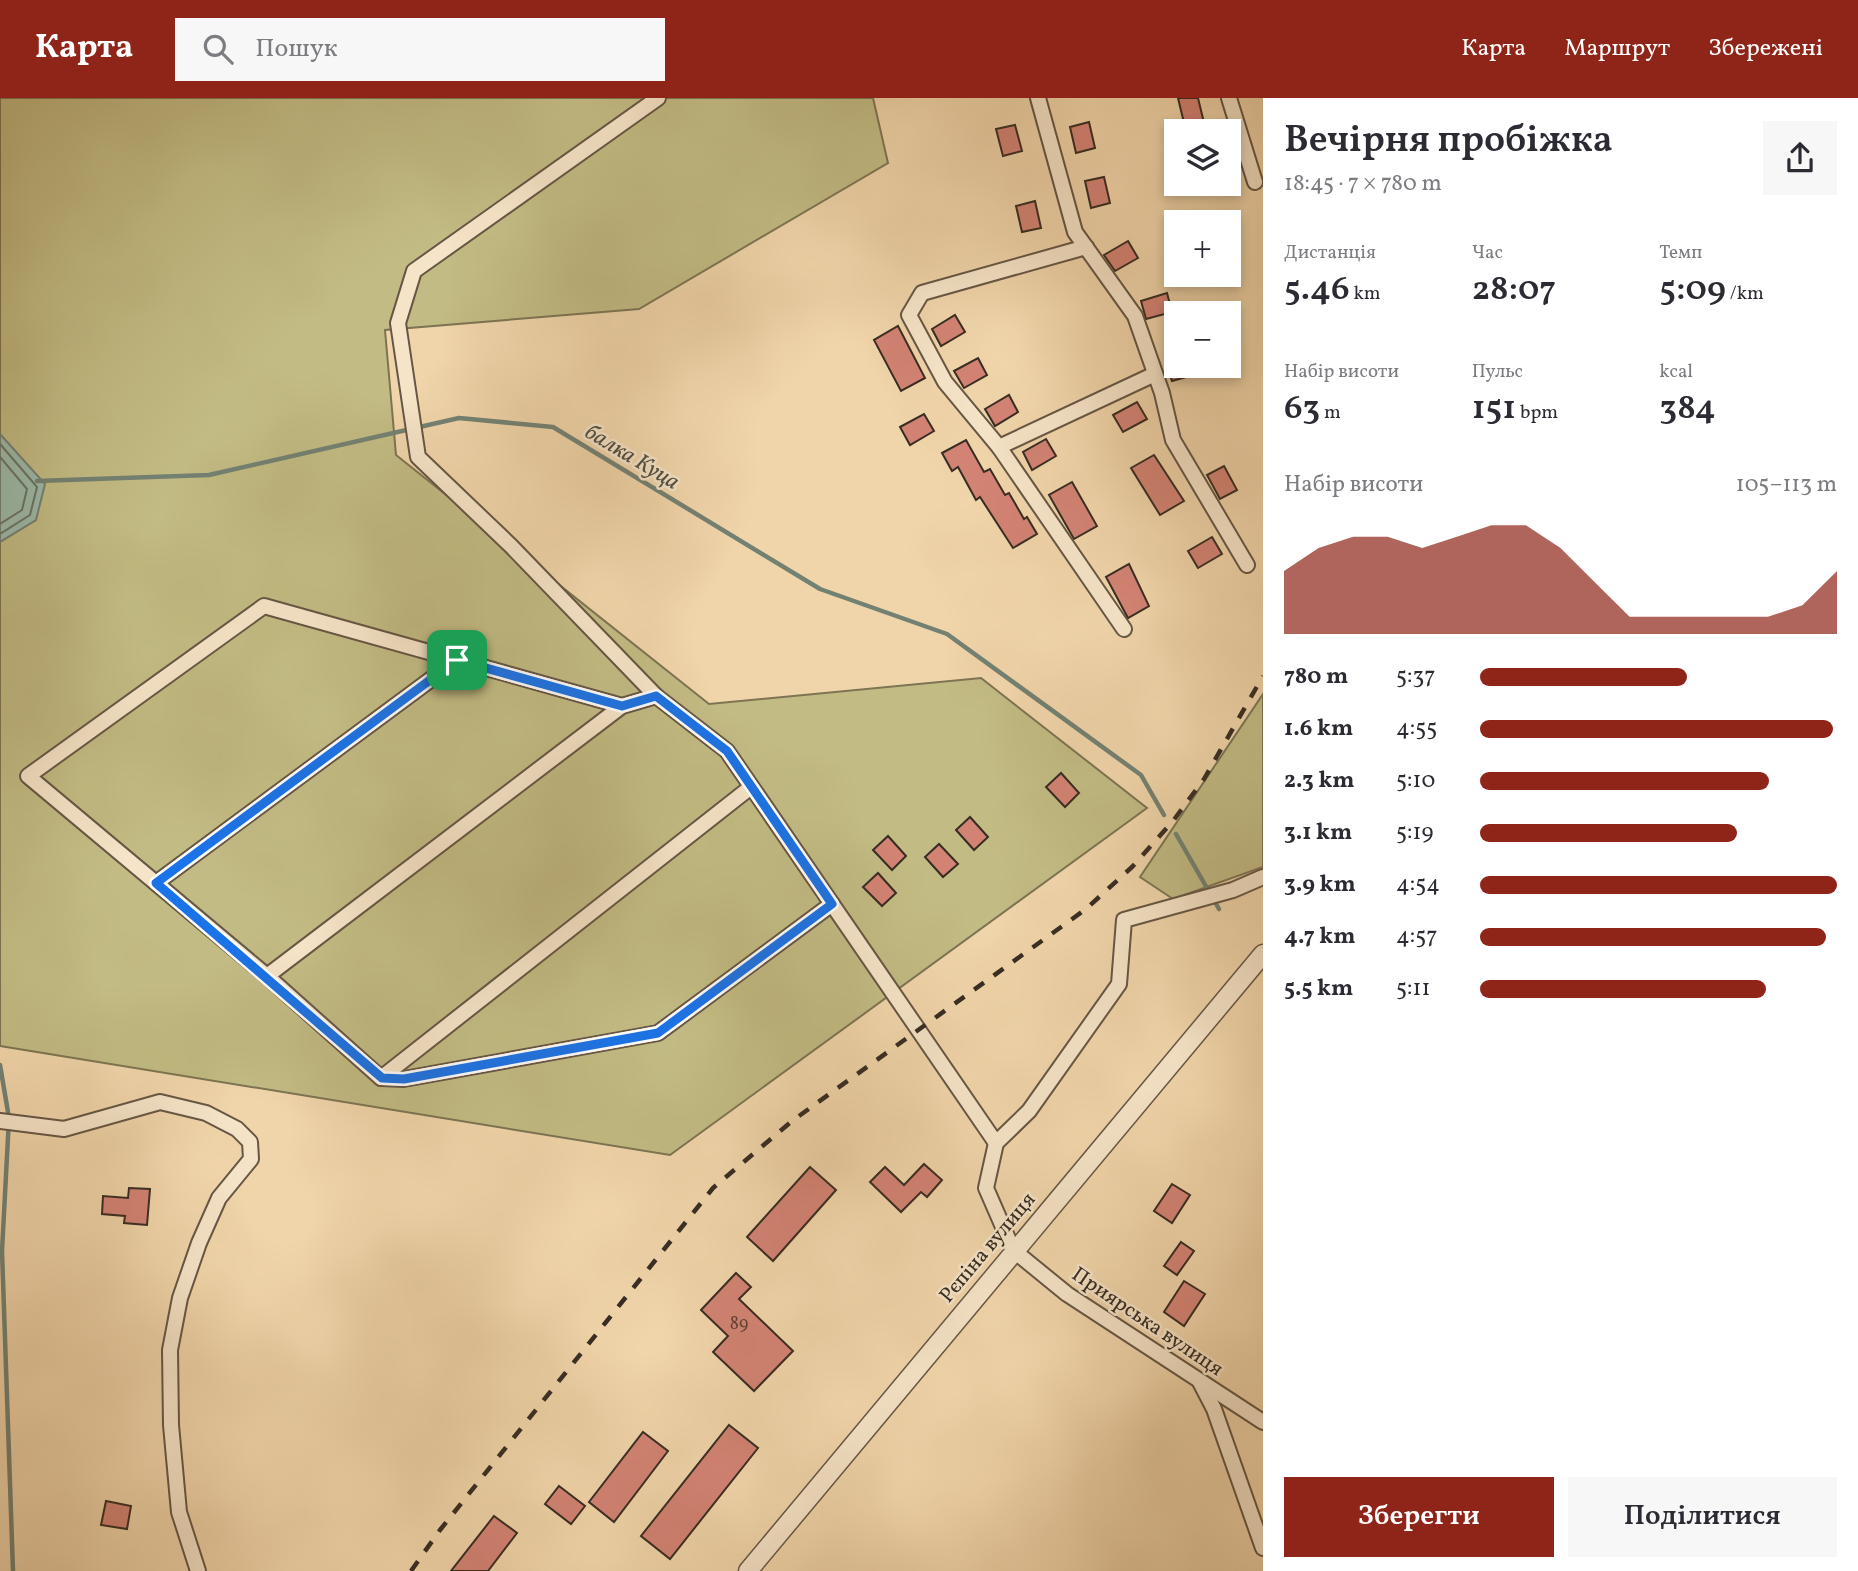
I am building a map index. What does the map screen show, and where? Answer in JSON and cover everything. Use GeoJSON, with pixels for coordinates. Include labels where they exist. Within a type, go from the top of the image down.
{"type":"FeatureCollection","features":[{"type":"Feature","properties":{"kind":"street"},"geometry":{"type":"LineString","coordinates":[[658,98],[414,271],[398,323],[418,457],[511,546],[656,696],[727,751],[996,1143]]}},
{"type":"Feature","properties":{"kind":"street"},"geometry":{"type":"LineString","coordinates":[[1038,98],[1076,232],[1135,316],[1155,374],[1173,440],[1247,565]]}},
{"type":"Feature","properties":{"kind":"street"},"geometry":{"type":"LineString","coordinates":[[1229,98],[1255,182]]}},
{"type":"Feature","properties":{"kind":"street"},"geometry":{"type":"LineString","coordinates":[[1086,247],[922,293],[909,315],[945,382],[999,447],[1124,629]]}},
{"type":"Feature","properties":{"kind":"street"},"geometry":{"type":"LineString","coordinates":[[999,447],[1155,374]]}},
{"type":"Feature","properties":{"kind":"street"},"geometry":{"type":"LineString","coordinates":[[622,706],[264,606],[28,776],[267,976],[382,1078],[404,1079],[658,1033],[832,904]]}},
{"type":"Feature","properties":{"kind":"street"},"geometry":{"type":"LineString","coordinates":[[156,883],[457,660]]}},
{"type":"Feature","properties":{"kind":"street"},"geometry":{"type":"LineString","coordinates":[[267,976],[622,706],[656,696]]}},
{"type":"Feature","properties":{"kind":"street"},"geometry":{"type":"LineString","coordinates":[[382,1078],[751,787]]}},
{"type":"Feature","properties":{"kind":"street"},"geometry":{"type":"LineString","coordinates":[[1013,1250],[986,1188],[996,1143],[1029,1111],[1119,984],[1124,919],[1233,890],[1263,877]]}},
{"type":"Feature","properties":{"kind":"street","name":"Рєпіна вулиця"},"geometry":{"type":"LineString","coordinates":[[748,1571],[1013,1250],[1263,954]]}},
{"type":"Feature","properties":{"kind":"street"},"geometry":{"type":"LineString","coordinates":[[0,1121],[64,1129],[160,1102],[206,1113],[237,1129],[250,1142],[251,1158],[219,1198],[199,1243],[180,1298],[170,1350],[171,1425],[179,1513],[198,1571]]}},
{"type":"Feature","properties":{"kind":"street","name":"Приярська вулиця"},"geometry":{"type":"LineString","coordinates":[[1013,1250],[1067,1294],[1263,1422]]}},
{"type":"Feature","properties":{"kind":"street"},"geometry":{"type":"LineString","coordinates":[[1199,1381],[1214,1409],[1263,1548]]}},
{"type":"Feature","properties":{"kind":"shaded area"},"geometry":{"type":"Polygon","coordinates":[[[0,98],[873,98],[888,163],[639,309],[385,330],[396,455],[709,704],[981,678],[1147,808],[670,1155],[0,1046],[0,98]]]}},
{"type":"Feature","properties":{"kind":"shaded area"},"geometry":{"type":"Polygon","coordinates":[[[1263,694],[1263,867],[1173,899],[1140,877],[1263,694]]]}},
{"type":"Feature","properties":{"kind":"water"},"geometry":{"type":"Polygon","coordinates":[[[0,434],[45,484],[36,520],[0,542],[0,434]]]}},
{"type":"Feature","properties":{"kind":"building"},"geometry":{"type":"Polygon","coordinates":[[[1178,98],[1198,98],[1203,119],[1183,119],[1178,98]]]}},
{"type":"Feature","properties":{"kind":"building"},"geometry":{"type":"Polygon","coordinates":[[[1089,122],[1095,148],[1076,153],[1070,127],[1089,122]]]}},
{"type":"Feature","properties":{"kind":"building"},"geometry":{"type":"Polygon","coordinates":[[[1015,125],[1022,151],[1003,156],[996,129],[1015,125]]]}},
{"type":"Feature","properties":{"kind":"building"},"geometry":{"type":"Polygon","coordinates":[[[1104,177],[1110,203],[1091,208],[1085,181],[1104,177]]]}},
{"type":"Feature","properties":{"kind":"building"},"geometry":{"type":"Polygon","coordinates":[[[1035,201],[1041,228],[1022,232],[1016,206],[1035,201]]]}},
{"type":"Feature","properties":{"kind":"building"},"geometry":{"type":"Polygon","coordinates":[[[1128,241],[1138,258],[1115,271],[1104,255],[1128,241]]]}},
{"type":"Feature","properties":{"kind":"building"},"geometry":{"type":"Polygon","coordinates":[[[1167,293],[1169,301],[1164,301],[1164,314],[1146,319],[1141,301],[1167,293]]]}},
{"type":"Feature","properties":{"kind":"building"},"geometry":{"type":"Polygon","coordinates":[[[955,315],[965,332],[941,346],[932,329],[955,315]]]}},
{"type":"Feature","properties":{"kind":"building"},"geometry":{"type":"Polygon","coordinates":[[[898,326],[925,378],[901,391],[874,340],[898,326]]]}},
{"type":"Feature","properties":{"kind":"building"},"geometry":{"type":"Polygon","coordinates":[[[978,358],[987,375],[964,388],[954,371],[978,358]]]}},
{"type":"Feature","properties":{"kind":"building"},"geometry":{"type":"Polygon","coordinates":[[[1009,395],[1018,412],[995,426],[985,409],[1009,395]]]}},
{"type":"Feature","properties":{"kind":"building"},"geometry":{"type":"Polygon","coordinates":[[[1137,402],[1147,419],[1123,432],[1113,415],[1137,402]]]}},
{"type":"Feature","properties":{"kind":"building"},"geometry":{"type":"Polygon","coordinates":[[[924,414],[934,431],[910,445],[900,427],[924,414]]]}},
{"type":"Feature","properties":{"kind":"building"},"geometry":{"type":"Polygon","coordinates":[[[1046,439],[1056,456],[1032,470],[1023,452],[1046,439]]]}},
{"type":"Feature","properties":{"kind":"building"},"geometry":{"type":"Polygon","coordinates":[[[966,440],[984,472],[990,469],[1005,495],[1009,493],[1024,519],[1027,517],[1037,534],[1013,548],[980,497],[976,500],[958,467],[952,471],[942,453],[966,440]]]}},
{"type":"Feature","properties":{"kind":"building"},"geometry":{"type":"Polygon","coordinates":[[[1154,455],[1184,501],[1160,515],[1131,468],[1154,455]]]}},
{"type":"Feature","properties":{"kind":"building"},"geometry":{"type":"Polygon","coordinates":[[[1224,466],[1237,490],[1220,499],[1207,475],[1224,466]]]}},
{"type":"Feature","properties":{"kind":"building"},"geometry":{"type":"Polygon","coordinates":[[[1072,482],[1097,526],[1074,539],[1049,495],[1072,482]]]}},
{"type":"Feature","properties":{"kind":"building"},"geometry":{"type":"Polygon","coordinates":[[[1212,537],[1222,554],[1198,568],[1188,551],[1212,537]]]}},
{"type":"Feature","properties":{"kind":"building"},"geometry":{"type":"Polygon","coordinates":[[[1129,564],[1149,606],[1128,618],[1106,577],[1129,564]]]}},
{"type":"Feature","properties":{"kind":"building"},"geometry":{"type":"Polygon","coordinates":[[[1061,773],[1079,793],[1065,807],[1046,787],[1061,773]]]}},
{"type":"Feature","properties":{"kind":"building"},"geometry":{"type":"Polygon","coordinates":[[[970,817],[988,837],[974,850],[956,830],[970,817]]]}},
{"type":"Feature","properties":{"kind":"building"},"geometry":{"type":"Polygon","coordinates":[[[888,836],[906,856],[892,870],[873,850],[888,836]]]}},
{"type":"Feature","properties":{"kind":"building"},"geometry":{"type":"Polygon","coordinates":[[[939,844],[958,864],[943,877],[925,857],[939,844]]]}},
{"type":"Feature","properties":{"kind":"building"},"geometry":{"type":"Polygon","coordinates":[[[878,873],[896,893],[882,906],[863,887],[878,873]]]}},
{"type":"Feature","properties":{"kind":"building"},"geometry":{"type":"Polygon","coordinates":[[[924,1164],[942,1180],[927,1197],[921,1192],[901,1212],[870,1182],[885,1167],[904,1185],[924,1164]]]}},
{"type":"Feature","properties":{"kind":"building"},"geometry":{"type":"Polygon","coordinates":[[[810,1167],[836,1190],[773,1261],[747,1237],[810,1167]]]}},
{"type":"Feature","properties":{"kind":"building"},"geometry":{"type":"Polygon","coordinates":[[[1172,1184],[1190,1195],[1172,1223],[1154,1211],[1172,1184]]]}},
{"type":"Feature","properties":{"kind":"building"},"geometry":{"type":"Polygon","coordinates":[[[129,1188],[150,1189],[147,1225],[124,1223],[125,1216],[102,1214],[103,1196],[128,1198],[129,1188]]]}},
{"type":"Feature","properties":{"kind":"building"},"geometry":{"type":"Polygon","coordinates":[[[1181,1242],[1194,1251],[1177,1275],[1164,1266],[1181,1242]]]}},
{"type":"Feature","properties":{"kind":"building"},"geometry":{"type":"Polygon","coordinates":[[[736,1273],[751,1287],[739,1299],[793,1351],[754,1391],[713,1352],[728,1336],[701,1310],[736,1273]]]}},
{"type":"Feature","properties":{"kind":"building"},"geometry":{"type":"Polygon","coordinates":[[[1184,1281],[1205,1294],[1184,1326],[1164,1312],[1184,1281]]]}},
{"type":"Feature","properties":{"kind":"building"},"geometry":{"type":"Polygon","coordinates":[[[729,1425],[758,1448],[670,1559],[641,1536],[729,1425]]]}},
{"type":"Feature","properties":{"kind":"building"},"geometry":{"type":"Polygon","coordinates":[[[643,1432],[668,1451],[614,1522],[589,1502],[643,1432]]]}},
{"type":"Feature","properties":{"kind":"building"},"geometry":{"type":"Polygon","coordinates":[[[559,1486],[585,1506],[571,1524],[545,1504],[559,1486]]]}},
{"type":"Feature","properties":{"kind":"building"},"geometry":{"type":"Polygon","coordinates":[[[106,1501],[131,1506],[127,1529],[101,1525],[106,1501]]]}},
{"type":"Feature","properties":{"kind":"building"},"geometry":{"type":"Polygon","coordinates":[[[494,1516],[517,1533],[488,1571],[451,1571],[494,1516]]]}},
{"type":"Feature","properties":{"kind":"waterway","name":"балка Куца"},"geometry":{"type":"LineString","coordinates":[[37,481],[209,475],[459,418],[553,427],[820,589],[947,634],[1141,775],[1164,815]]}},
{"type":"Feature","properties":{"kind":"waterway","name":"балка Куца"},"geometry":{"type":"LineString","coordinates":[[1176,834],[1219,909]]}},
{"type":"Feature","properties":{"kind":"waterway"},"geometry":{"type":"LineString","coordinates":[[0,1065],[9,1118],[2,1251],[13,1571]]}},
{"type":"Feature","properties":{"kind":"railway"},"geometry":{"type":"LineString","coordinates":[[411,1571],[440,1530],[713,1188],[792,1121],[1086,909],[1132,867],[1173,821],[1204,779],[1263,676]]}},
{"type":"Feature","properties":{"kind":"route"},"geometry":{"type":"LineString","coordinates":[[457,660],[622,706],[656,696],[727,751],[832,904],[658,1033],[404,1079],[382,1078],[267,976],[156,883],[457,660]]}}]}
